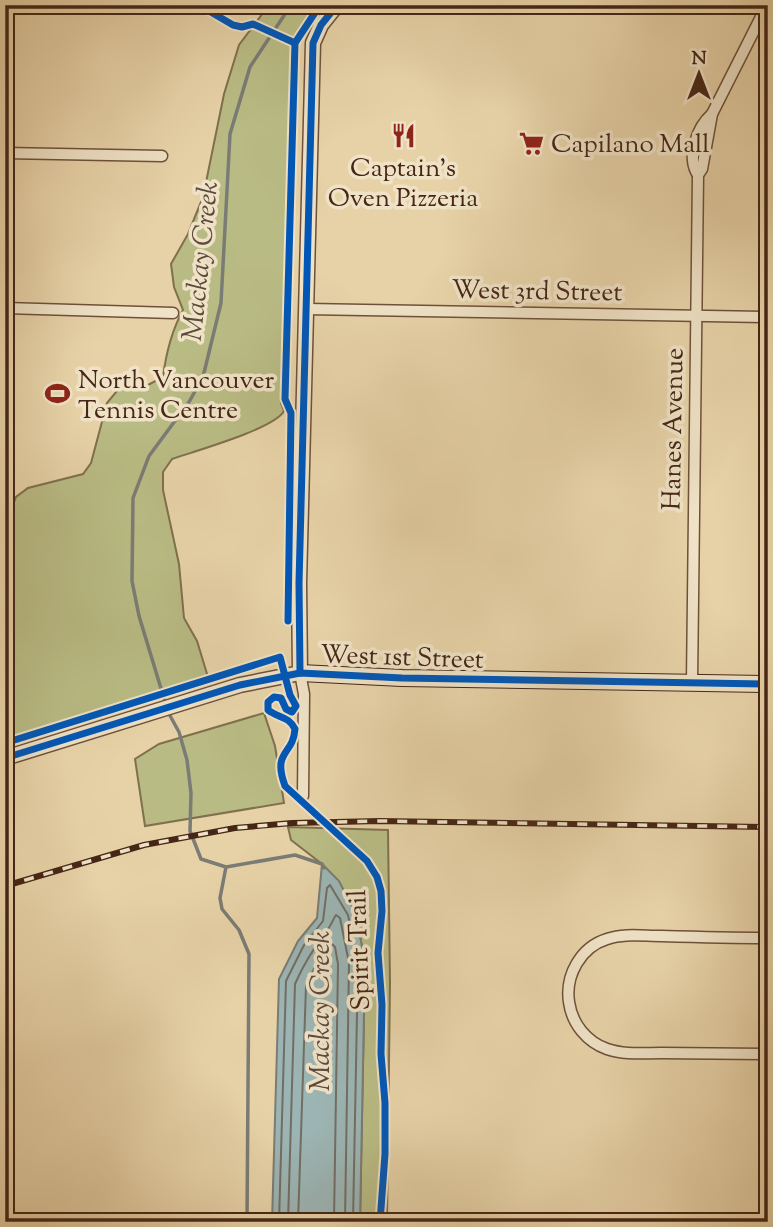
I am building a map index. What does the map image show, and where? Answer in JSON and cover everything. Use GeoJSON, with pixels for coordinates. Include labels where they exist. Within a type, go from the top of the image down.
{"type":"FeatureCollection","features":[{"type":"Feature","properties":{"kind":"main road","name":"West 1st Street"},"geometry":{"type":"LineString","coordinates":[[300,673],[401,678],[768,684]]}},
{"type":"Feature","properties":{"kind":"street"},"geometry":{"type":"LineString","coordinates":[[303,796],[304,694],[300,673],[299,583],[313,43],[325,18],[337,5]]}},
{"type":"Feature","properties":{"kind":"street","name":"Hanes Avenue"},"geometry":{"type":"LineString","coordinates":[[692,682],[698,175],[693,167],[695,147],[702,123],[712,114],[767,5]]}},
{"type":"Feature","properties":{"kind":"street"},"geometry":{"type":"LineString","coordinates":[[5,153],[162,156]]}},
{"type":"Feature","properties":{"kind":"street"},"geometry":{"type":"LineString","coordinates":[[5,308],[173,313]]}},
{"type":"Feature","properties":{"kind":"street","name":"West 3rd Street"},"geometry":{"type":"LineString","coordinates":[[306,309],[768,317]]}},
{"type":"Feature","properties":{"kind":"street","name":"West 1st Street"},"geometry":{"type":"LineString","coordinates":[[5,758],[253,682],[300,673]]}},
{"type":"Feature","properties":{"kind":"street"},"geometry":{"type":"LineString","coordinates":[[768,938],[633,936],[608,939],[596,944],[577,963],[568,993],[572,1016],[577,1026],[587,1038],[607,1049],[634,1053],[768,1054]]}},
{"type":"Feature","properties":{"kind":"green space"},"geometry":{"type":"Polygon","coordinates":[[[269,5],[319,5],[306,19],[292,43],[281,403],[284,411],[266,425],[250,432],[172,459],[163,472],[163,490],[179,564],[184,618],[197,641],[208,677],[15,736],[5,735],[5,526],[16,497],[28,488],[83,474],[91,463],[107,403],[121,386],[148,385],[163,377],[175,326],[183,310],[174,287],[171,264],[188,234],[203,197],[224,94],[239,45],[269,5]]]}},
{"type":"Feature","properties":{"kind":"green space"},"geometry":{"type":"Polygon","coordinates":[[[264,713],[275,746],[284,803],[145,826],[135,759],[159,744],[264,713]]]}},
{"type":"Feature","properties":{"kind":"green space"},"geometry":{"type":"Polygon","coordinates":[[[288,827],[388,830],[390,983],[387,1222],[360,1222],[365,961],[355,912],[338,881],[322,864],[291,840],[288,827]]]}},
{"type":"Feature","properties":{"kind":"water"},"geometry":{"type":"Polygon","coordinates":[[[322,864],[339,881],[355,912],[365,961],[360,1222],[272,1222],[279,979],[298,941],[317,918],[322,864]]]}},
{"type":"Feature","properties":{"kind":"waterway","name":"Mackay Creek"},"geometry":{"type":"LineString","coordinates":[[166,705],[139,616],[132,581],[133,498],[149,456],[189,402],[203,377],[221,303],[230,134],[250,67],[291,5]]}},
{"type":"Feature","properties":{"kind":"waterway","name":"Mackay Creek"},"geometry":{"type":"LineString","coordinates":[[168,712],[179,732],[187,760],[191,793],[190,831],[201,859],[226,867],[295,855],[322,864],[324,868]]}},
{"type":"Feature","properties":{"kind":"waterway"},"geometry":{"type":"LineString","coordinates":[[226,867],[220,898],[222,909],[239,930],[249,954],[247,1222]]}},
{"type":"Feature","properties":{"kind":"railway"},"geometry":{"type":"LineString","coordinates":[[5,886],[144,845],[235,828],[292,823],[380,821],[768,827]]}},
{"type":"Feature","properties":{"kind":"cycle path"},"geometry":{"type":"LineString","coordinates":[[189,5],[204,8],[233,25],[242,27],[253,24],[295,43]]}},
{"type":"Feature","properties":{"kind":"cycle path"},"geometry":{"type":"LineString","coordinates":[[288,621],[291,413],[285,399],[295,43],[320,5]]}},
{"type":"Feature","properties":{"kind":"cycle path"},"geometry":{"type":"LineString","coordinates":[[300,673],[299,583],[313,43],[321,25],[337,5]]}},
{"type":"Feature","properties":{"kind":"cycle path","name":"Spirit Trail"},"geometry":{"type":"LineString","coordinates":[[5,743],[280,657],[290,695],[296,706],[292,712],[286,709],[281,698],[274,697],[268,702],[268,710],[286,719],[295,729],[291,744],[282,759],[285,786],[367,861],[377,877],[381,891],[378,953],[382,1005],[385,1154],[380,1222]]}},
{"type":"Feature","properties":{"kind":"cycle path"},"geometry":{"type":"LineString","coordinates":[[5,758],[240,685],[300,673],[402,678],[768,684]]}},
{"type":"Feature","properties":{"kind":"place","name":"Captain's Oven Pizzeria"},"geometry":{"type":"Point","coordinates":[403,135]}},
{"type":"Feature","properties":{"kind":"place","name":"Capilano Mall"},"geometry":{"type":"Point","coordinates":[531,143]}},
{"type":"Feature","properties":{"kind":"place","name":"North Vancouver Tennis Centre"},"geometry":{"type":"Point","coordinates":[58,394]}}]}
